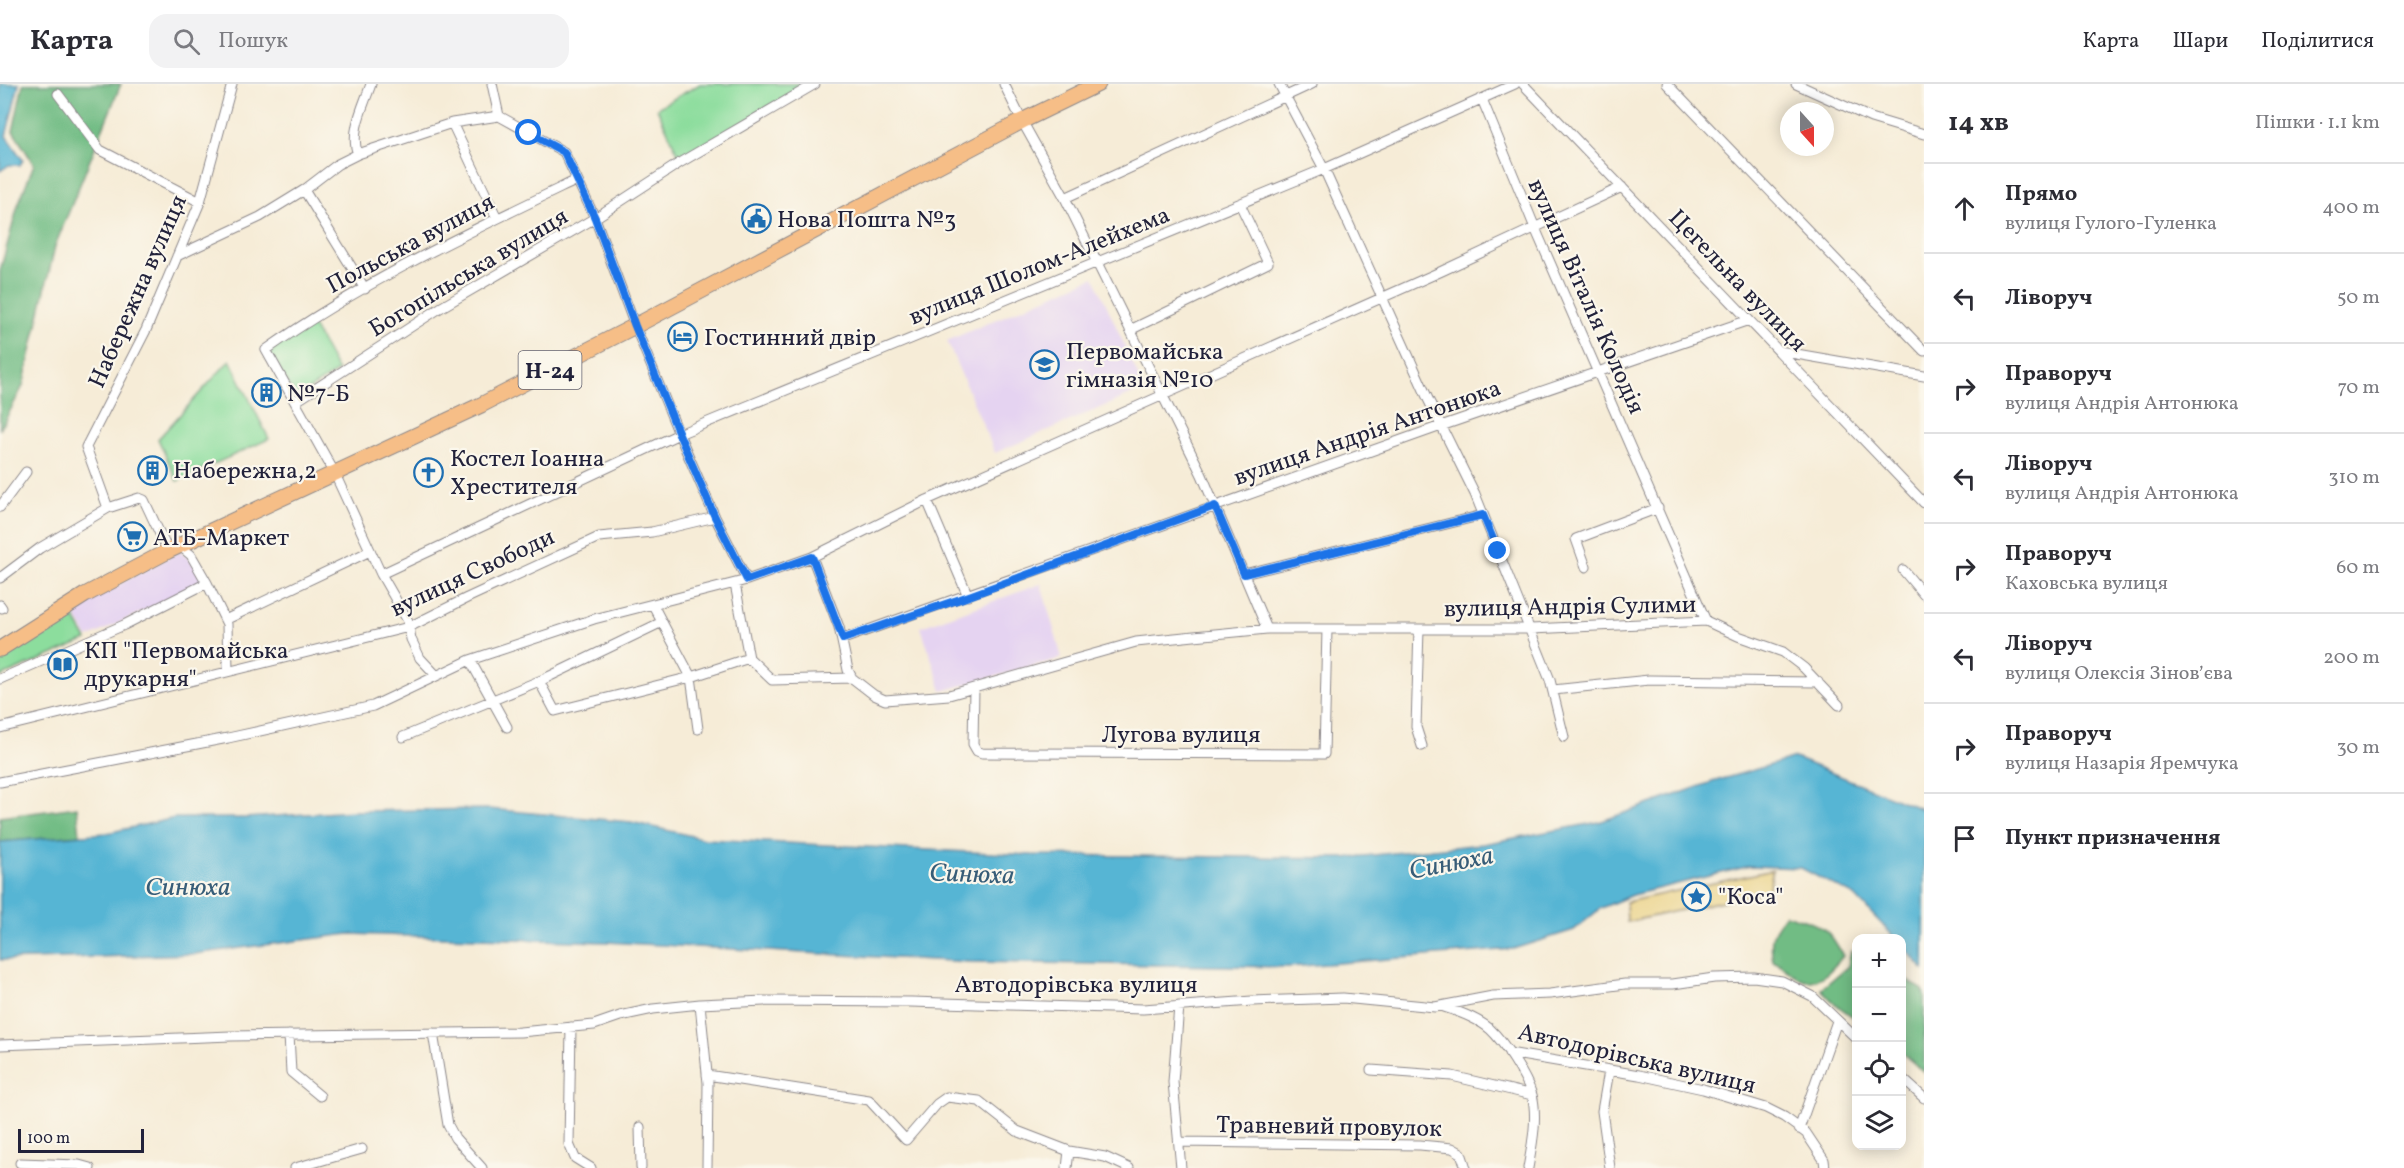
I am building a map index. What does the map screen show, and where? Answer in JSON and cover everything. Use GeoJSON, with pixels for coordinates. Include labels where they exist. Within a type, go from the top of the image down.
{"type":"FeatureCollection","features":[{"type":"Feature","properties":{"kind":"main road","name":"Н-24"},"geometry":{"type":"LineString","coordinates":[[0,649],[85,595],[173,548],[481,405],[1022,121],[1098,84]]}},
{"type":"Feature","properties":{"kind":"street","name":"Набережна вулиця"},"geometry":{"type":"LineString","coordinates":[[108,508],[86,447],[146,330],[200,202],[232,84]]}},
{"type":"Feature","properties":{"kind":"street"},"geometry":{"type":"LineString","coordinates":[[358,154],[354,145],[360,116],[371,84]]}},
{"type":"Feature","properties":{"kind":"street"},"geometry":{"type":"LineString","coordinates":[[492,84],[499,116]]}},
{"type":"Feature","properties":{"kind":"street","name":"Богопільська вулиця"},"geometry":{"type":"LineString","coordinates":[[295,402],[440,308],[595,218],[681,162],[815,84]]}},
{"type":"Feature","properties":{"kind":"street"},"geometry":{"type":"LineString","coordinates":[[1005,84],[1022,121],[1065,198],[1162,394],[1215,506],[1267,629]]}},
{"type":"Feature","properties":{"kind":"street"},"geometry":{"type":"LineString","coordinates":[[1279,84],[1324,169],[1483,515],[1531,629],[1553,690],[1564,737]]}},
{"type":"Feature","properties":{"kind":"street"},"geometry":{"type":"LineString","coordinates":[[1065,198],[1312,84]]}},
{"type":"Feature","properties":{"kind":"street","name":"вулиця Шолом-Алейхема"},"geometry":{"type":"LineString","coordinates":[[381,574],[679,434],[1324,169],[1515,84]]}},
{"type":"Feature","properties":{"kind":"street","name":"Цегельна вулиця"},"geometry":{"type":"LineString","coordinates":[[1523,84],[1924,503]]}},
{"type":"Feature","properties":{"kind":"street"},"geometry":{"type":"LineString","coordinates":[[1667,84],[1924,351]]}},
{"type":"Feature","properties":{"kind":"street"},"geometry":{"type":"LineString","coordinates":[[1796,84],[1871,118],[1924,134]]}},
{"type":"Feature","properties":{"kind":"street"},"geometry":{"type":"LineString","coordinates":[[58,94],[100,150],[200,202]]}},
{"type":"Feature","properties":{"kind":"street","name":"вулиця Віталія Колодія"},"geometry":{"type":"LineString","coordinates":[[1482,99],[1535,228],[1706,621]]}},
{"type":"Feature","properties":{"kind":"street"},"geometry":{"type":"LineString","coordinates":[[177,256],[260,217],[304,190],[338,164],[358,154],[452,123],[499,116],[564,152],[595,218],[635,326],[679,434],[715,517],[747,580]]}},
{"type":"Feature","properties":{"kind":"street"},"geometry":{"type":"LineString","coordinates":[[452,123],[497,218]]}},
{"type":"Feature","properties":{"kind":"street","name":"Польська вулиця"},"geometry":{"type":"LineString","coordinates":[[295,402],[266,350],[308,320],[497,218],[577,180]]}},
{"type":"Feature","properties":{"kind":"street"},"geometry":{"type":"LineString","coordinates":[[0,782],[228,738],[373,706],[470,660],[594,619],[735,584],[812,557],[927,500],[1382,298],[1622,187]]}},
{"type":"Feature","properties":{"kind":"street"},"geometry":{"type":"LineString","coordinates":[[304,190],[365,289]]}},
{"type":"Feature","properties":{"kind":"street"},"geometry":{"type":"LineString","coordinates":[[1130,330],[1268,263],[1240,204]]}},
{"type":"Feature","properties":{"kind":"street","name":"вулиця Андрія Антонюка"},"geometry":{"type":"LineString","coordinates":[[843,639],[1441,426],[1749,320]]}},
{"type":"Feature","properties":{"kind":"street"},"geometry":{"type":"LineString","coordinates":[[1779,351],[1924,376]]}},
{"type":"Feature","properties":{"kind":"street"},"geometry":{"type":"LineString","coordinates":[[295,402],[334,472],[370,552],[408,621],[411,639],[420,658],[436,675]]}},
{"type":"Feature","properties":{"kind":"street"},"geometry":{"type":"LineString","coordinates":[[0,507],[26,472]]}},
{"type":"Feature","properties":{"kind":"street"},"geometry":{"type":"LineString","coordinates":[[0,578],[40,548],[108,508],[139,498],[144,500],[173,548],[191,555],[207,583],[225,620],[228,671]]}},
{"type":"Feature","properties":{"kind":"street"},"geometry":{"type":"LineString","coordinates":[[927,500],[969,596]]}},
{"type":"Feature","properties":{"kind":"street"},"geometry":{"type":"LineString","coordinates":[[1586,567],[1576,539],[1658,508]]}},
{"type":"Feature","properties":{"kind":"street"},"geometry":{"type":"LineString","coordinates":[[1244,574],[1483,515]]}},
{"type":"Feature","properties":{"kind":"street","name":"вулиця Свободи"},"geometry":{"type":"LineString","coordinates":[[0,728],[409,627],[599,537],[652,532],[715,517]]}},
{"type":"Feature","properties":{"kind":"street"},"geometry":{"type":"LineString","coordinates":[[225,620],[370,552]]}},
{"type":"Feature","properties":{"kind":"street"},"geometry":{"type":"LineString","coordinates":[[735,584],[749,658],[772,680],[852,678],[848,670],[843,639],[812,557]]}},
{"type":"Feature","properties":{"kind":"street"},"geometry":{"type":"LineString","coordinates":[[1903,570],[1924,595]]}},
{"type":"Feature","properties":{"kind":"street"},"geometry":{"type":"LineString","coordinates":[[0,679],[124,625],[207,583]]}},
{"type":"Feature","properties":{"kind":"street"},"geometry":{"type":"LineString","coordinates":[[653,605],[691,677],[698,729]]}},
{"type":"Feature","properties":{"kind":"street","name":"вулиця Андрія Сулими"},"geometry":{"type":"LineString","coordinates":[[852,678],[874,695],[885,700],[949,695],[1136,642],[1267,629],[1531,629],[1706,621],[1738,636],[1783,652],[1804,668],[1839,705]]}},
{"type":"Feature","properties":{"kind":"street"},"geometry":{"type":"LineString","coordinates":[[403,737],[539,681],[662,622]]}},
{"type":"Feature","properties":{"kind":"street","name":"Лугова вулиця"},"geometry":{"type":"LineString","coordinates":[[974,688],[973,744],[977,751],[982,753],[1324,754],[1327,629]]}},
{"type":"Feature","properties":{"kind":"street","name":"вулиця Андрія Сулими"},"geometry":{"type":"LineString","coordinates":[[1419,629],[1416,727],[1422,746]]}},
{"type":"Feature","properties":{"kind":"street"},"geometry":{"type":"LineString","coordinates":[[539,681],[555,711],[691,677],[749,658]]}},
{"type":"Feature","properties":{"kind":"street"},"geometry":{"type":"LineString","coordinates":[[470,660],[507,727]]}},
{"type":"Feature","properties":{"kind":"street"},"geometry":{"type":"LineString","coordinates":[[1553,690],[1648,680],[1818,682]]}},
{"type":"Feature","properties":{"kind":"street"},"geometry":{"type":"LineString","coordinates":[[1442,1006],[1493,996],[1550,994],[1625,984],[1672,984],[1714,978],[1754,977],[1782,981],[1812,996],[1852,1034]]}},
{"type":"Feature","properties":{"kind":"street","name":"Автодорівська вулиця"},"geometry":{"type":"LineString","coordinates":[[0,1045],[289,1035],[520,1032],[594,1025],[652,1009],[764,1001],[911,1002],[1143,1009],[1252,1001],[1343,998],[1442,1006],[1464,1014],[1490,1029],[1509,1053],[1639,1075],[1703,1089],[1766,1108],[1806,1133],[1820,1153],[1825,1168]]}},
{"type":"Feature","properties":{"kind":"street"},"geometry":{"type":"LineString","coordinates":[[700,1004],[707,1075],[707,1168]]}},
{"type":"Feature","properties":{"kind":"street"},"geometry":{"type":"LineString","coordinates":[[1179,1006],[1173,1082],[1181,1168]]}},
{"type":"Feature","properties":{"kind":"street"},"geometry":{"type":"LineString","coordinates":[[1799,1129],[1837,1021]]}},
{"type":"Feature","properties":{"kind":"street"},"geometry":{"type":"LineString","coordinates":[[571,1028],[569,1144],[575,1158],[591,1168]]}},
{"type":"Feature","properties":{"kind":"street"},"geometry":{"type":"LineString","coordinates":[[433,1033],[448,1125],[455,1138],[482,1168]]}},
{"type":"Feature","properties":{"kind":"street"},"geometry":{"type":"LineString","coordinates":[[289,1035],[291,1071],[320,1096]]}},
{"type":"Feature","properties":{"kind":"street"},"geometry":{"type":"LineString","coordinates":[[1509,1053],[1532,1095],[1534,1114],[1528,1168]]}},
{"type":"Feature","properties":{"kind":"street"},"geometry":{"type":"LineString","coordinates":[[1371,1070],[1452,1076],[1532,1095]]}},
{"type":"Feature","properties":{"kind":"street"},"geometry":{"type":"LineString","coordinates":[[1609,1071],[1602,1111],[1610,1168]]}},
{"type":"Feature","properties":{"kind":"street"},"geometry":{"type":"LineString","coordinates":[[707,1075],[869,1101],[906,1140],[937,1104],[947,1097],[979,1101],[1017,1131],[1069,1151],[1106,1156],[1129,1168]]}},
{"type":"Feature","properties":{"kind":"street"},"geometry":{"type":"LineString","coordinates":[[1906,1082],[1924,1098]]}},
{"type":"Feature","properties":{"kind":"street"},"geometry":{"type":"LineString","coordinates":[[640,1127],[641,1168]]}},
{"type":"Feature","properties":{"kind":"street","name":"Травневий провулок"},"geometry":{"type":"LineString","coordinates":[[1179,1142],[1420,1145],[1452,1148],[1461,1153],[1466,1168]]}},
{"type":"Feature","properties":{"kind":"street"},"geometry":{"type":"LineString","coordinates":[[295,1168],[362,1149]]}},
{"type":"Feature","properties":{"kind":"street"},"geometry":{"type":"LineString","coordinates":[[1067,1168],[1069,1151]]}},
{"type":"Feature","properties":{"kind":"street"},"geometry":{"type":"LineString","coordinates":[[20,1163],[79,1165],[90,1168]]}},
{"type":"Feature","properties":{"kind":"shaded area","name":"Первомайська гімназія №10"},"geometry":{"type":"Polygon","coordinates":[[[1094,277],[1144,389],[995,453],[947,341],[1094,277]]]}},
{"type":"Feature","properties":{"kind":"shaded area"},"geometry":{"type":"Polygon","coordinates":[[[180,551],[189,558],[205,581],[88,638],[72,610],[180,551]]]}},
{"type":"Feature","properties":{"kind":"shaded area"},"geometry":{"type":"Polygon","coordinates":[[[1041,584],[1062,658],[942,691],[921,627],[1041,584]]]}},
{"type":"Feature","properties":{"kind":"green space"},"geometry":{"type":"Polygon","coordinates":[[[23,84],[121,84],[55,246],[23,386],[0,430],[0,271],[18,205],[34,164],[13,131],[23,84]]]}},
{"type":"Feature","properties":{"kind":"green space"},"geometry":{"type":"Polygon","coordinates":[[[700,84],[812,84],[681,160],[657,108],[700,84]]]}},
{"type":"Feature","properties":{"kind":"green space"},"geometry":{"type":"Polygon","coordinates":[[[310,321],[338,371],[296,398],[268,351],[310,321]]]}},
{"type":"Feature","properties":{"kind":"green space"},"geometry":{"type":"Polygon","coordinates":[[[230,360],[269,439],[177,481],[158,439],[230,360]]]}},
{"type":"Feature","properties":{"kind":"green space"},"geometry":{"type":"Polygon","coordinates":[[[70,610],[87,640],[0,677],[0,657],[70,610]]]}},
{"type":"Feature","properties":{"kind":"green space"},"geometry":{"type":"Polygon","coordinates":[[[77,807],[80,835],[0,842],[0,817],[77,807]]]}},
{"type":"Feature","properties":{"kind":"green space"},"geometry":{"type":"Polygon","coordinates":[[[1785,914],[1820,927],[1838,945],[1843,956],[1831,970],[1820,978],[1802,980],[1773,961],[1771,947],[1773,936],[1785,914]]]}},
{"type":"Feature","properties":{"kind":"green space"},"geometry":{"type":"Polygon","coordinates":[[[1851,951],[1852,1016],[1835,1004],[1821,989],[1848,966],[1851,951]]]}},
{"type":"Feature","properties":{"kind":"green space"},"geometry":{"type":"Polygon","coordinates":[[[1906,980],[1922,989],[1924,995],[1924,1072],[1906,1056],[1906,980]]]}},
{"type":"Feature","properties":{"kind":"sand","name":"\"Коса\""},"geometry":{"type":"Polygon","coordinates":[[[1773,870],[1768,891],[1627,922],[1626,902],[1773,870]]]}},
{"type":"Feature","properties":{"kind":"water"},"geometry":{"type":"Polygon","coordinates":[[[0,84],[19,84],[6,136],[23,160],[20,165],[9,165],[0,171],[0,84]]]}},
{"type":"Feature","properties":{"kind":"water","name":"Синюха"},"geometry":{"type":"Polygon","coordinates":[[[1795,758],[1924,810],[1924,970],[1906,950],[1906,934],[1891,934],[1855,896],[1801,868],[1750,866],[1632,895],[1601,908],[1574,930],[1513,949],[1289,967],[969,962],[606,942],[349,934],[194,954],[0,960],[0,842],[107,833],[175,818],[244,818],[354,811],[489,809],[631,822],[705,839],[1032,855],[1344,858],[1483,844],[1599,822],[1712,782],[1795,758]]]}},
{"type":"Feature","properties":{"kind":"place","name":"Нова Пошта №3"},"geometry":{"type":"Point","coordinates":[756,219]}},
{"type":"Feature","properties":{"kind":"place","name":"Гостинний двір"},"geometry":{"type":"Point","coordinates":[683,337]}},
{"type":"Feature","properties":{"kind":"place","name":"Первомайська гімназія №10"},"geometry":{"type":"Point","coordinates":[1045,365]}},
{"type":"Feature","properties":{"kind":"place","name":"№7-Б"},"geometry":{"type":"Point","coordinates":[266,393]}},
{"type":"Feature","properties":{"kind":"place","name":"Набережна,2"},"geometry":{"type":"Point","coordinates":[152,470]}},
{"type":"Feature","properties":{"kind":"place","name":"Костел Іоанна Хрестителя"},"geometry":{"type":"Point","coordinates":[429,472]}},
{"type":"Feature","properties":{"kind":"place","name":"АТБ-Маркет"},"geometry":{"type":"Point","coordinates":[132,537]}},
{"type":"Feature","properties":{"kind":"place","name":"КП \"Первомайська друкарня\""},"geometry":{"type":"Point","coordinates":[63,664]}},
{"type":"Feature","properties":{"kind":"place","name":"\"Коса\""},"geometry":{"type":"Point","coordinates":[1697,896]}},
{"type":"Feature","properties":{"kind":"route"},"geometry":{"type":"LineString","coordinates":[[529,133],[564,152],[595,218],[635,326],[679,434],[715,517],[747,580],[812,557],[843,639],[969,596],[1215,506],[1244,574],[1483,515],[1498,551]]}}]}
